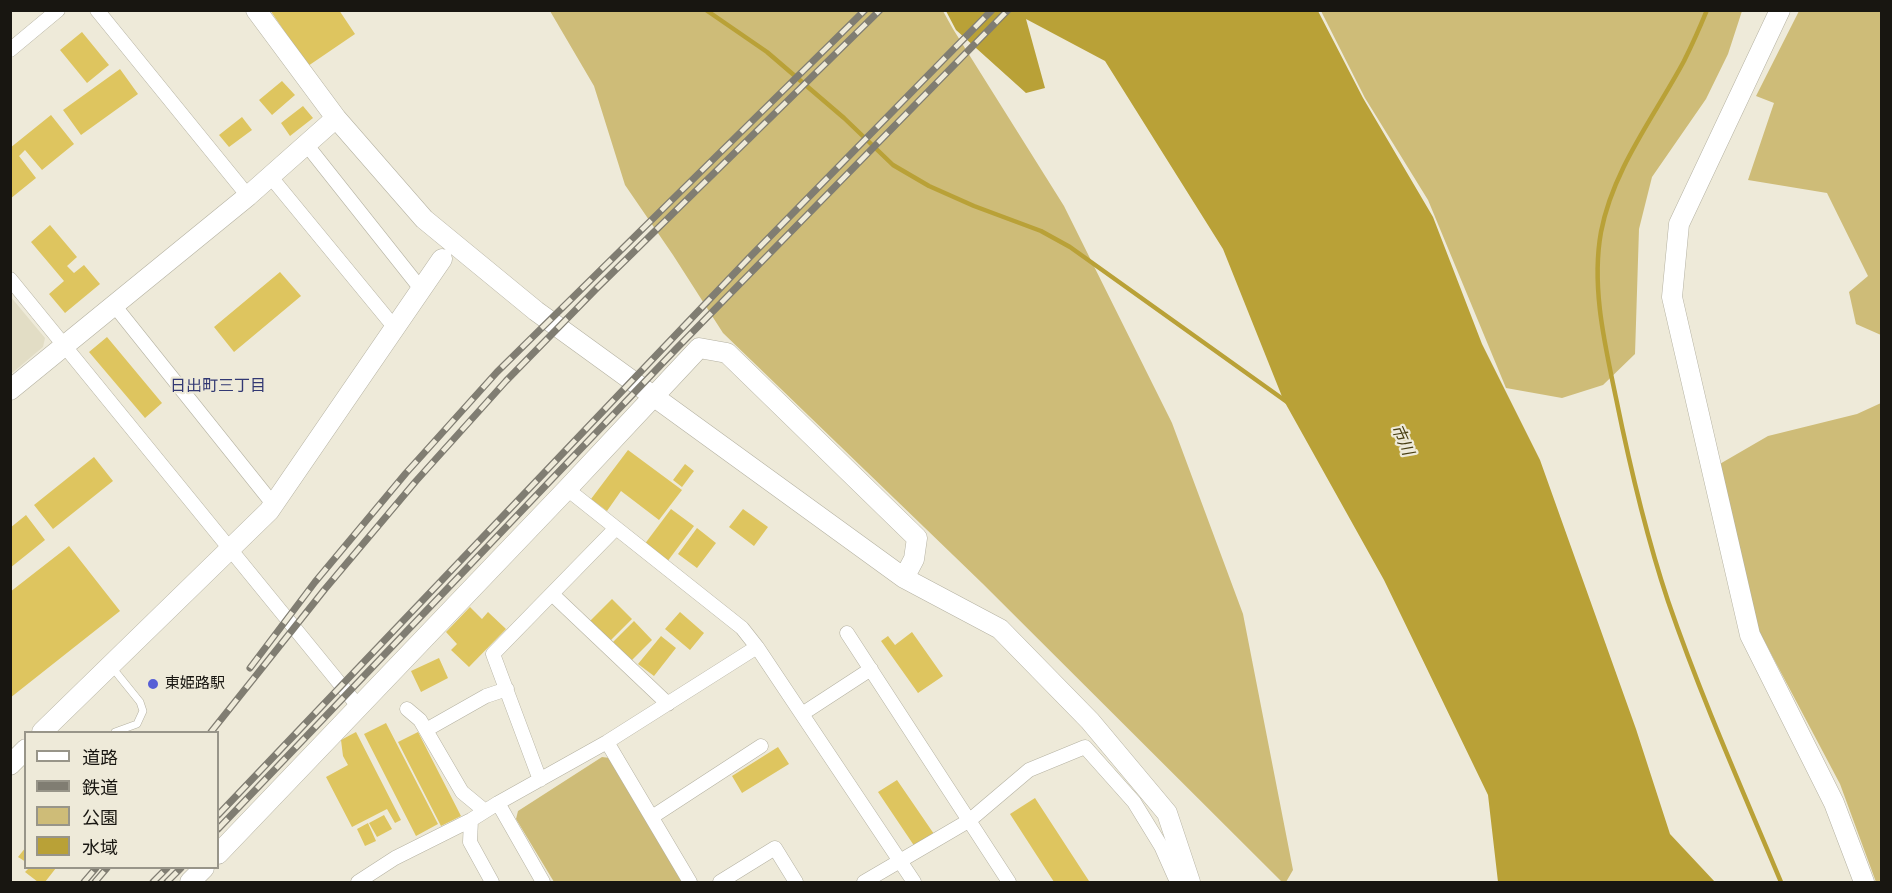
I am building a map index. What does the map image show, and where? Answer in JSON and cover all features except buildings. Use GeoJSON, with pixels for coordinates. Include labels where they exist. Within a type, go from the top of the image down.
{"type":"FeatureCollection","features":[{"type":"Feature","properties":{"kind":"street"},"geometry":{"type":"LineString","coordinates":[[10,50],[57,10]]}},
{"type":"Feature","properties":{"kind":"street"},"geometry":{"type":"LineString","coordinates":[[97,10],[248,196]]}},
{"type":"Feature","properties":{"kind":"street"},"geometry":{"type":"LineString","coordinates":[[256,10],[336,118],[424,219],[536,311],[904,579],[1000,629],[1090,721],[1167,813],[1182,878]]}},
{"type":"Feature","properties":{"kind":"street"},"geometry":{"type":"LineString","coordinates":[[1780,10],[1679,224],[1672,297],[1750,635],[1834,804],[1864,882]]}},
{"type":"Feature","properties":{"kind":"street"},"geometry":{"type":"LineString","coordinates":[[10,390],[248,196],[336,118]]}},
{"type":"Feature","properties":{"kind":"street"},"geometry":{"type":"LineString","coordinates":[[306,144],[421,289]]}},
{"type":"Feature","properties":{"kind":"street"},"geometry":{"type":"LineString","coordinates":[[270,176],[394,328]]}},
{"type":"Feature","properties":{"kind":"street"},"geometry":{"type":"LineString","coordinates":[[43,731],[230,550],[273,504],[442,259]]}},
{"type":"Feature","properties":{"kind":"street"},"geometry":{"type":"LineString","coordinates":[[10,279],[358,706]]}},
{"type":"Feature","properties":{"kind":"street"},"geometry":{"type":"LineString","coordinates":[[114,305],[273,504]]}},
{"type":"Feature","properties":{"kind":"street"},"geometry":{"type":"LineString","coordinates":[[219,853],[699,348],[728,353],[917,538],[914,559],[904,579]]}},
{"type":"Feature","properties":{"kind":"street"},"geometry":{"type":"LineString","coordinates":[[567,489],[742,628],[914,882]]}},
{"type":"Feature","properties":{"kind":"street"},"geometry":{"type":"LineString","coordinates":[[540,780],[493,654],[616,528]]}},
{"type":"Feature","properties":{"kind":"street"},"geometry":{"type":"LineString","coordinates":[[552,594],[668,704]]}},
{"type":"Feature","properties":{"kind":"street"},"geometry":{"type":"LineString","coordinates":[[847,633],[1009,882]]}},
{"type":"Feature","properties":{"kind":"street"},"geometry":{"type":"LineString","coordinates":[[358,882],[395,858],[471,819],[607,742],[757,647]]}},
{"type":"Feature","properties":{"kind":"street"},"geometry":{"type":"LineString","coordinates":[[802,714],[871,669]]}},
{"type":"Feature","properties":{"kind":"street"},"geometry":{"type":"LineString","coordinates":[[426,730],[486,696],[507,689]]}},
{"type":"Feature","properties":{"kind":"street"},"geometry":{"type":"LineString","coordinates":[[407,709],[420,720],[462,792],[485,811]]}},
{"type":"Feature","properties":{"kind":"street"},"geometry":{"type":"LineString","coordinates":[[607,742],[690,882]]}},
{"type":"Feature","properties":{"kind":"street"},"geometry":{"type":"LineString","coordinates":[[652,817],[761,746]]}},
{"type":"Feature","properties":{"kind":"street"},"geometry":{"type":"LineString","coordinates":[[864,882],[970,820],[1029,770],[1085,747],[1134,801],[1182,878]]}},
{"type":"Feature","properties":{"kind":"street"},"geometry":{"type":"LineString","coordinates":[[10,765],[24,751]]}},
{"type":"Feature","properties":{"kind":"street"},"geometry":{"type":"LineString","coordinates":[[498,803],[543,882]]}},
{"type":"Feature","properties":{"kind":"street"},"geometry":{"type":"LineString","coordinates":[[471,819],[470,842],[492,882]]}},
{"type":"Feature","properties":{"kind":"street"},"geometry":{"type":"LineString","coordinates":[[720,882],[775,848],[796,882]]}},
{"type":"Feature","properties":{"kind":"street"},"geometry":{"type":"LineString","coordinates":[[190,882],[202,869]]}},
{"type":"Feature","properties":{"kind":"lane"},"geometry":{"type":"LineString","coordinates":[[111,666],[141,702],[142,711],[137,724],[118,731]]}},
{"type":"Feature","properties":{"kind":"shaded area"},"geometry":{"type":"Polygon","coordinates":[[[10,296],[45,338],[43,347],[11,374],[10,296]]]}},
{"type":"Feature","properties":{"kind":"green space"},"geometry":{"type":"Polygon","coordinates":[[[550,11],[943,11],[1064,206],[1172,423],[1243,614],[1293,870],[1286,882],[1282,882],[982,583],[723,333],[625,185],[594,86],[550,11]]]}},
{"type":"Feature","properties":{"kind":"green space"},"geometry":{"type":"Polygon","coordinates":[[[1321,11],[1742,11],[1728,54],[1706,99],[1652,177],[1639,229],[1635,354],[1603,385],[1562,398],[1506,388],[1428,200],[1365,98],[1321,11]]]}},
{"type":"Feature","properties":{"kind":"green space"},"geometry":{"type":"Polygon","coordinates":[[[1799,11],[1881,11],[1881,335],[1856,324],[1849,292],[1868,276],[1827,193],[1748,180],[1774,103],[1756,96],[1799,11]]]}},
{"type":"Feature","properties":{"kind":"green space"},"geometry":{"type":"Polygon","coordinates":[[[1881,403],[1881,882],[1876,882],[1840,784],[1759,631],[1718,465],[1768,436],[1857,414],[1881,403]]]}},
{"type":"Feature","properties":{"kind":"green space"},"geometry":{"type":"Polygon","coordinates":[[[602,757],[610,758],[683,882],[554,882],[516,819],[518,811],[602,757]]]}},
{"type":"Feature","properties":{"kind":"water","name":"市川"},"geometry":{"type":"Polygon","coordinates":[[[946,11],[1318,11],[1363,98],[1433,217],[1482,344],[1540,460],[1636,729],[1670,834],[1715,882],[1498,882],[1488,795],[1384,580],[1283,399],[1223,249],[1105,61],[1026,19],[1045,88],[1026,93],[956,30],[946,11]]]}},
{"type":"Feature","properties":{"kind":"waterway"},"geometry":{"type":"LineString","coordinates":[[706,10],[767,52],[844,118],[893,165],[929,186],[1041,231],[1070,247],[1287,402]]}},
{"type":"Feature","properties":{"kind":"waterway"},"geometry":{"type":"LineString","coordinates":[[1707,10],[1684,61],[1636,144],[1615,187],[1601,232],[1598,253],[1598,295],[1604,337],[1627,450],[1660,576],[1708,708],[1781,882]]}},
{"type":"Feature","properties":{"kind":"railway"},"geometry":{"type":"LineString","coordinates":[[250,668],[315,582],[406,473],[497,372],[865,10]]}},
{"type":"Feature","properties":{"kind":"railway"},"geometry":{"type":"LineString","coordinates":[[212,731],[325,589],[416,481],[506,381],[597,288],[880,10]]}},
{"type":"Feature","properties":{"kind":"railway"},"geometry":{"type":"LineString","coordinates":[[219,814],[748,259],[992,10]]}},
{"type":"Feature","properties":{"kind":"railway"},"geometry":{"type":"LineString","coordinates":[[219,828],[676,349],[1008,10]]}},
{"type":"Feature","properties":{"kind":"railway"},"geometry":{"type":"LineString","coordinates":[[84,882],[95,869]]}},
{"type":"Feature","properties":{"kind":"railway"},"geometry":{"type":"LineString","coordinates":[[95,882],[106,869]]}},
{"type":"Feature","properties":{"kind":"railway"},"geometry":{"type":"LineString","coordinates":[[153,882],[166,869]]}},
{"type":"Feature","properties":{"kind":"railway"},"geometry":{"type":"LineString","coordinates":[[167,882],[180,869]]}},
{"type":"Feature","properties":{"kind":"place","name":"東姫路駅"},"geometry":{"type":"Point","coordinates":[153,684]}},
{"type":"Feature","properties":{"kind":"district","name":"日出町三丁目"},"geometry":{"type":"Point","coordinates":[218,386]}}]}
